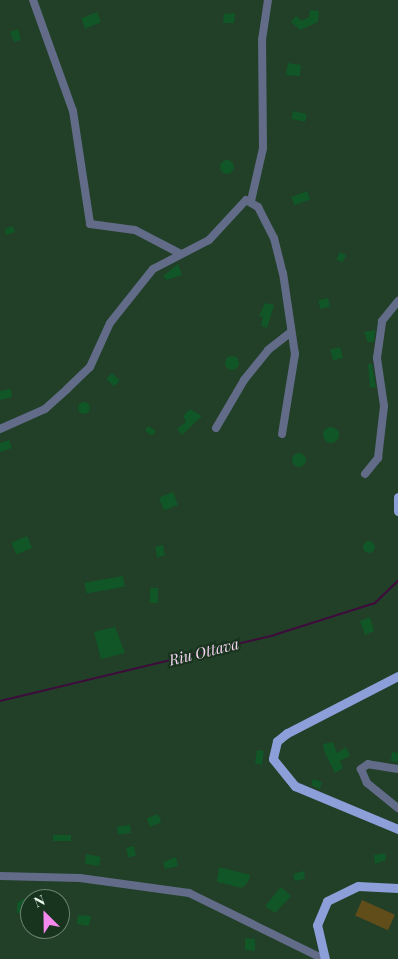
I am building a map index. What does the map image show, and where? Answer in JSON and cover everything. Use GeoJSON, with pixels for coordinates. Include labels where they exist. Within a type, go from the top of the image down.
{"type":"FeatureCollection","features":[{"type":"Feature","properties":{"kind":"main road"},"geometry":{"type":"LineString","coordinates":[[398,497],[398,511]]}},
{"type":"Feature","properties":{"kind":"main road"},"geometry":{"type":"LineString","coordinates":[[398,676],[287,733],[277,740],[273,759],[294,786],[398,829]]}},
{"type":"Feature","properties":{"kind":"main road"},"geometry":{"type":"LineString","coordinates":[[325,959],[317,925],[327,901],[358,886],[398,888]]}},
{"type":"Feature","properties":{"kind":"street"},"geometry":{"type":"LineString","coordinates":[[33,0],[73,111],[90,224],[135,230],[179,253]]}},
{"type":"Feature","properties":{"kind":"street"},"geometry":{"type":"LineString","coordinates":[[268,0],[262,40],[263,148],[251,201],[274,238],[295,354],[282,434]]}},
{"type":"Feature","properties":{"kind":"street"},"geometry":{"type":"LineString","coordinates":[[0,430],[45,409],[90,367],[110,323],[153,269],[179,253],[210,240],[238,205],[251,201]]}},
{"type":"Feature","properties":{"kind":"street"},"geometry":{"type":"LineString","coordinates":[[365,474],[375,466],[384,406],[377,358],[382,320],[398,301]]}},
{"type":"Feature","properties":{"kind":"street"},"geometry":{"type":"LineString","coordinates":[[216,428],[244,380],[268,350],[290,333]]}},
{"type":"Feature","properties":{"kind":"street"},"geometry":{"type":"LineString","coordinates":[[398,769],[368,764],[361,769],[367,783],[398,808]]}},
{"type":"Feature","properties":{"kind":"street"},"geometry":{"type":"LineString","coordinates":[[0,876],[80,878],[189,893],[325,959]]}},
{"type":"Feature","properties":{"kind":"shaded area"},"geometry":{"type":"Polygon","coordinates":[[[362,900],[395,915],[388,930],[355,916],[362,900]]]}},
{"type":"Feature","properties":{"kind":"building"},"geometry":{"type":"Polygon","coordinates":[[[310,10],[319,11],[318,22],[300,30],[291,22],[296,16],[302,21],[309,17],[310,10]]]}},
{"type":"Feature","properties":{"kind":"building"},"geometry":{"type":"Polygon","coordinates":[[[97,12],[101,22],[85,29],[81,18],[97,12]]]}},
{"type":"Feature","properties":{"kind":"building"},"geometry":{"type":"Polygon","coordinates":[[[235,13],[234,23],[223,23],[224,14],[235,13]]]}},
{"type":"Feature","properties":{"kind":"building"},"geometry":{"type":"Polygon","coordinates":[[[18,29],[21,40],[14,42],[10,32],[18,29]]]}},
{"type":"Feature","properties":{"kind":"building"},"geometry":{"type":"Polygon","coordinates":[[[288,63],[301,65],[300,76],[286,75],[288,63]]]}},
{"type":"Feature","properties":{"kind":"building"},"geometry":{"type":"Polygon","coordinates":[[[293,111],[307,114],[305,122],[291,119],[293,111]]]}},
{"type":"Feature","properties":{"kind":"building"},"geometry":{"type":"Polygon","coordinates":[[[224,160],[230,160],[234,167],[230,174],[224,174],[220,170],[220,164],[224,160]]]}},
{"type":"Feature","properties":{"kind":"building"},"geometry":{"type":"Polygon","coordinates":[[[307,191],[310,199],[294,205],[291,197],[307,191]]]}},
{"type":"Feature","properties":{"kind":"building"},"geometry":{"type":"Polygon","coordinates":[[[13,226],[15,232],[6,235],[5,229],[13,226]]]}},
{"type":"Feature","properties":{"kind":"building"},"geometry":{"type":"Polygon","coordinates":[[[340,252],[346,255],[343,262],[336,259],[340,252]]]}},
{"type":"Feature","properties":{"kind":"building"},"geometry":{"type":"Polygon","coordinates":[[[178,264],[182,275],[167,280],[163,276],[178,264]]]}},
{"type":"Feature","properties":{"kind":"building"},"geometry":{"type":"Polygon","coordinates":[[[328,298],[330,307],[320,309],[318,300],[328,298]]]}},
{"type":"Feature","properties":{"kind":"building"},"geometry":{"type":"Polygon","coordinates":[[[265,303],[274,305],[267,328],[261,326],[263,317],[259,316],[265,303]]]}},
{"type":"Feature","properties":{"kind":"building"},"geometry":{"type":"Polygon","coordinates":[[[375,330],[374,342],[368,342],[364,332],[375,330]]]}},
{"type":"Feature","properties":{"kind":"building"},"geometry":{"type":"Polygon","coordinates":[[[340,347],[343,358],[333,360],[330,350],[340,347]]]}},
{"type":"Feature","properties":{"kind":"building"},"geometry":{"type":"Polygon","coordinates":[[[229,356],[235,356],[239,363],[235,370],[229,370],[225,366],[225,360],[229,356]]]}},
{"type":"Feature","properties":{"kind":"building"},"geometry":{"type":"Polygon","coordinates":[[[368,364],[372,364],[376,388],[370,387],[368,364]]]}},
{"type":"Feature","properties":{"kind":"building"},"geometry":{"type":"Polygon","coordinates":[[[112,373],[120,381],[114,386],[106,379],[112,373]]]}},
{"type":"Feature","properties":{"kind":"building"},"geometry":{"type":"Polygon","coordinates":[[[11,389],[12,397],[0,400],[0,391],[11,389]]]}},
{"type":"Feature","properties":{"kind":"building"},"geometry":{"type":"Polygon","coordinates":[[[82,402],[86,402],[90,408],[86,414],[82,414],[78,410],[78,406],[82,402]]]}},
{"type":"Feature","properties":{"kind":"building"},"geometry":{"type":"Polygon","coordinates":[[[190,409],[202,416],[182,435],[177,429],[186,422],[183,416],[190,409]]]}},
{"type":"Feature","properties":{"kind":"building"},"geometry":{"type":"Polygon","coordinates":[[[148,426],[156,431],[152,436],[145,431],[148,426]]]}},
{"type":"Feature","properties":{"kind":"building"},"geometry":{"type":"Polygon","coordinates":[[[328,427],[334,427],[339,432],[337,441],[328,443],[323,438],[323,432],[328,427]]]}},
{"type":"Feature","properties":{"kind":"building"},"geometry":{"type":"Polygon","coordinates":[[[9,440],[12,448],[0,452],[0,443],[9,440]]]}},
{"type":"Feature","properties":{"kind":"building"},"geometry":{"type":"Polygon","coordinates":[[[296,453],[302,453],[306,460],[302,467],[296,467],[292,463],[292,457],[296,453]]]}},
{"type":"Feature","properties":{"kind":"building"},"geometry":{"type":"Polygon","coordinates":[[[173,492],[178,505],[164,510],[159,497],[173,492]]]}},
{"type":"Feature","properties":{"kind":"building"},"geometry":{"type":"Polygon","coordinates":[[[27,536],[32,548],[16,555],[11,543],[27,536]]]}},
{"type":"Feature","properties":{"kind":"building"},"geometry":{"type":"Polygon","coordinates":[[[367,541],[371,541],[375,547],[371,553],[367,553],[363,549],[363,545],[367,541]]]}},
{"type":"Feature","properties":{"kind":"building"},"geometry":{"type":"Polygon","coordinates":[[[163,545],[165,556],[157,557],[155,546],[163,545]]]}},
{"type":"Feature","properties":{"kind":"building"},"geometry":{"type":"Polygon","coordinates":[[[123,576],[125,587],[87,594],[85,583],[123,576]]]}},
{"type":"Feature","properties":{"kind":"building"},"geometry":{"type":"Polygon","coordinates":[[[150,588],[158,588],[158,603],[150,603],[150,588]]]}},
{"type":"Feature","properties":{"kind":"building"},"geometry":{"type":"Polygon","coordinates":[[[370,617],[374,631],[365,635],[360,621],[370,617]]]}},
{"type":"Feature","properties":{"kind":"building"},"geometry":{"type":"Polygon","coordinates":[[[115,627],[125,653],[101,659],[94,632],[115,627]]]}},
{"type":"Feature","properties":{"kind":"building"},"geometry":{"type":"Polygon","coordinates":[[[333,742],[337,753],[346,747],[350,756],[340,761],[343,768],[335,773],[324,751],[323,744],[333,742]]]}},
{"type":"Feature","properties":{"kind":"building"},"geometry":{"type":"Polygon","coordinates":[[[257,750],[264,751],[262,765],[255,764],[257,750]]]}},
{"type":"Feature","properties":{"kind":"building"},"geometry":{"type":"Polygon","coordinates":[[[392,752],[398,753],[398,762],[391,761],[392,752]]]}},
{"type":"Feature","properties":{"kind":"building"},"geometry":{"type":"Polygon","coordinates":[[[313,779],[322,782],[320,789],[311,785],[313,779]]]}},
{"type":"Feature","properties":{"kind":"building"},"geometry":{"type":"Polygon","coordinates":[[[158,814],[161,822],[150,827],[147,818],[158,814]]]}},
{"type":"Feature","properties":{"kind":"building"},"geometry":{"type":"Polygon","coordinates":[[[130,825],[131,833],[118,835],[117,827],[130,825]]]}},
{"type":"Feature","properties":{"kind":"building"},"geometry":{"type":"Polygon","coordinates":[[[53,835],[71,835],[71,841],[53,841],[53,835]]]}},
{"type":"Feature","properties":{"kind":"building"},"geometry":{"type":"Polygon","coordinates":[[[134,846],[136,856],[128,857],[126,848],[134,846]]]}},
{"type":"Feature","properties":{"kind":"building"},"geometry":{"type":"Polygon","coordinates":[[[385,853],[386,860],[375,864],[374,855],[385,853]]]}},
{"type":"Feature","properties":{"kind":"building"},"geometry":{"type":"Polygon","coordinates":[[[86,854],[101,857],[99,866],[85,864],[86,854]]]}},
{"type":"Feature","properties":{"kind":"building"},"geometry":{"type":"Polygon","coordinates":[[[176,857],[178,866],[165,869],[163,862],[176,857]]]}},
{"type":"Feature","properties":{"kind":"building"},"geometry":{"type":"Polygon","coordinates":[[[219,867],[250,875],[248,882],[242,888],[217,882],[219,867]]]}},
{"type":"Feature","properties":{"kind":"building"},"geometry":{"type":"Polygon","coordinates":[[[304,871],[305,879],[295,881],[293,874],[304,871]]]}},
{"type":"Feature","properties":{"kind":"building"},"geometry":{"type":"Polygon","coordinates":[[[281,887],[291,896],[275,913],[265,906],[281,887]]]}},
{"type":"Feature","properties":{"kind":"building"},"geometry":{"type":"Polygon","coordinates":[[[20,901],[20,913],[17,913],[17,903],[20,901]]]}},
{"type":"Feature","properties":{"kind":"building"},"geometry":{"type":"Polygon","coordinates":[[[78,915],[91,916],[89,926],[77,924],[78,915]]]}},
{"type":"Feature","properties":{"kind":"building"},"geometry":{"type":"Polygon","coordinates":[[[245,938],[255,939],[255,951],[245,950],[245,938]]]}},
{"type":"Feature","properties":{"kind":"waterway","name":"Riu Ottava"},"geometry":{"type":"LineString","coordinates":[[0,701],[274,635],[375,603],[398,581]]}}]}
